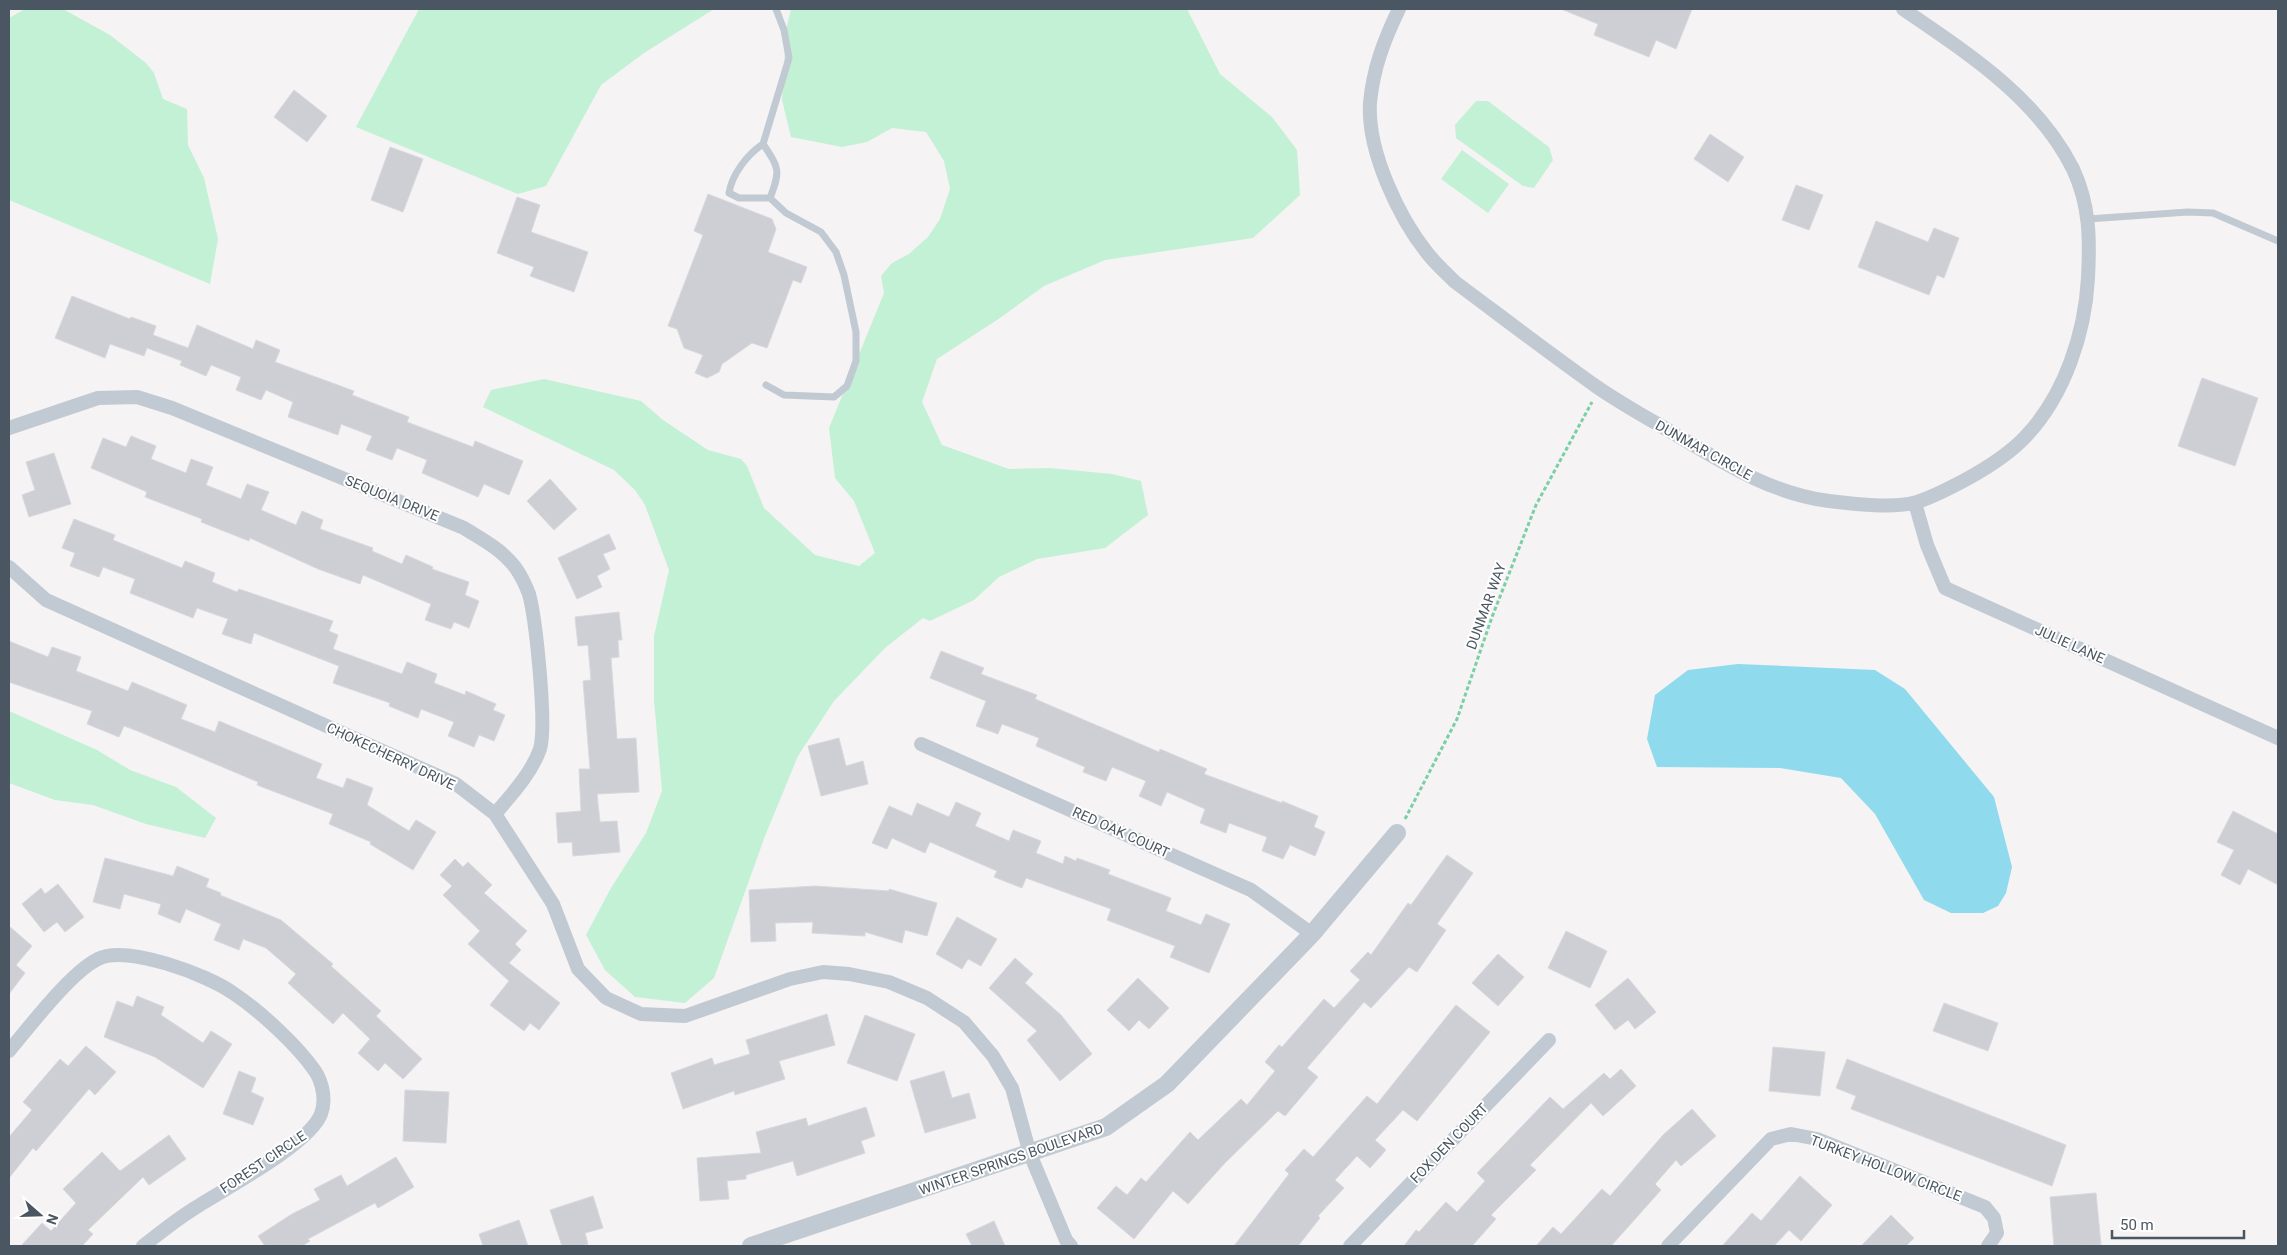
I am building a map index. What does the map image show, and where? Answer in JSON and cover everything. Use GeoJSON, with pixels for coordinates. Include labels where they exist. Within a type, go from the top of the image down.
{"type":"FeatureCollection","features":[{"type":"Feature","properties":{"kind":"street","name":"DUNMAR CIRCLE"},"geometry":{"type":"LineString","coordinates":[[1399,9],[1381,47],[1372,83],[1370,105],[1377,151],[1392,195],[1428,254],[1455,282],[1599,388],[1735,470],[1781,489],[1826,501],[1872,505],[1915,502],[1952,487],[1990,466],[2027,436],[2052,401],[2080,335],[2087,289],[2090,240],[2086,200],[2072,168],[2053,138],[2034,113],[1982,64],[1903,9]]}},
{"type":"Feature","properties":{"kind":"street","name":"SEQUOIA DRIVE"},"geometry":{"type":"LineString","coordinates":[[9,428],[98,398],[137,396],[172,408],[464,528],[497,548],[516,568],[529,593],[535,631],[543,720],[540,747],[530,771],[495,814]]}},
{"type":"Feature","properties":{"kind":"street","name":"JULIE LANE"},"geometry":{"type":"LineString","coordinates":[[1915,502],[1927,545],[1945,588],[2278,738]]}},
{"type":"Feature","properties":{"kind":"street","name":"CHOKECHERRY DRIVE"},"geometry":{"type":"LineString","coordinates":[[9,567],[46,600],[456,784],[495,814],[553,904],[578,970],[606,998],[641,1014],[685,1016],[790,979],[823,972],[849,974],[889,982],[927,998],[964,1022],[993,1056],[1012,1088],[1030,1154],[1066,1240],[1071,1246]]}},
{"type":"Feature","properties":{"kind":"street","name":"RED OAK COURT"},"geometry":{"type":"LineString","coordinates":[[921,744],[1252,890],[1312,934]]}},
{"type":"Feature","properties":{"kind":"street","name":"WINTER SPRINGS BOULEVARD"},"geometry":{"type":"LineString","coordinates":[[751,1246],[1106,1127],[1167,1084],[1312,934],[1397,833]]}},
{"type":"Feature","properties":{"kind":"street","name":"FOREST CIRCLE"},"geometry":{"type":"LineString","coordinates":[[9,1050],[78,973],[99,958],[130,954],[174,965],[232,992],[276,1028],[316,1072],[324,1096],[320,1115],[310,1132],[287,1149],[192,1209],[143,1246]]}},
{"type":"Feature","properties":{"kind":"street","name":"FOX DEN COURT"},"geometry":{"type":"LineString","coordinates":[[1350,1246],[1549,1040]]}},
{"type":"Feature","properties":{"kind":"street","name":"TURKEY HOLLOW CIRCLE"},"geometry":{"type":"LineString","coordinates":[[1668,1246],[1771,1139],[1791,1134],[1817,1139],[1985,1207],[1994,1218],[1997,1232],[1988,1246]]}},
{"type":"Feature","properties":{"kind":"lane"},"geometry":{"type":"LineString","coordinates":[[766,385],[784,394],[834,397],[848,386],[856,361],[856,332],[836,252],[821,232],[786,213],[770,198],[739,198],[729,193],[732,178],[755,149],[763,144],[789,58],[784,30],[776,9]]}},
{"type":"Feature","properties":{"kind":"lane"},"geometry":{"type":"LineString","coordinates":[[763,144],[777,165],[777,180],[770,198]]}},
{"type":"Feature","properties":{"kind":"lane"},"geometry":{"type":"LineString","coordinates":[[2088,219],[2188,212],[2213,213],[2278,241]]}},
{"type":"Feature","properties":{"kind":"path","name":"DUNMAR WAY"},"geometry":{"type":"LineString","coordinates":[[1397,833],[1457,719],[1492,617],[1536,504],[1599,388]]}},
{"type":"Feature","properties":{"kind":"green space"},"geometry":{"type":"Polygon","coordinates":[[[25,9],[63,9],[110,35],[146,63],[154,73],[163,99],[187,109],[188,145],[204,178],[218,239],[210,284],[9,200],[9,18],[25,9]]]}},
{"type":"Feature","properties":{"kind":"green space"},"geometry":{"type":"Polygon","coordinates":[[[419,9],[714,9],[644,53],[601,85],[546,186],[518,194],[356,127],[419,9]]]}},
{"type":"Feature","properties":{"kind":"green space"},"geometry":{"type":"Polygon","coordinates":[[[791,9],[1187,9],[1220,74],[1272,117],[1297,150],[1300,195],[1253,238],[1105,260],[1044,286],[1000,318],[937,359],[922,402],[942,445],[1009,469],[1050,468],[1112,474],[1141,481],[1148,515],[1105,548],[1037,559],[999,577],[974,600],[930,621],[923,618],[885,648],[834,701],[798,756],[765,836],[714,978],[685,1003],[635,997],[605,970],[586,935],[611,888],[646,833],[662,791],[654,700],[654,636],[669,570],[645,505],[635,490],[614,470],[483,407],[491,390],[544,379],[641,401],[663,420],[708,450],[741,459],[747,466],[764,508],[815,555],[859,566],[875,553],[854,501],[835,478],[829,428],[884,293],[881,276],[892,263],[909,254],[928,237],[940,219],[950,189],[944,161],[926,132],[892,128],[867,142],[842,147],[791,137],[782,100],[786,30],[791,9]]]}},
{"type":"Feature","properties":{"kind":"green space"},"geometry":{"type":"Polygon","coordinates":[[[1476,101],[1488,101],[1549,147],[1553,160],[1534,188],[1523,186],[1456,138],[1455,125],[1476,101]]]}},
{"type":"Feature","properties":{"kind":"green space"},"geometry":{"type":"Polygon","coordinates":[[[1462,150],[1509,184],[1488,213],[1441,179],[1462,150]]]}},
{"type":"Feature","properties":{"kind":"green space"},"geometry":{"type":"Polygon","coordinates":[[[9,711],[97,750],[130,770],[176,787],[216,818],[205,838],[146,824],[93,805],[55,800],[9,783],[9,711]]]}},
{"type":"Feature","properties":{"kind":"water"},"geometry":{"type":"Polygon","coordinates":[[[1738,664],[1875,670],[1905,689],[1994,797],[2012,867],[2006,893],[1998,906],[1983,913],[1951,913],[1924,900],[1875,814],[1841,778],[1780,768],[1657,767],[1647,739],[1655,695],[1688,670],[1738,664]]]}},
{"type":"Feature","properties":{"kind":"building"},"geometry":{"type":"Polygon","coordinates":[[[1561,9],[1692,9],[1676,49],[1656,40],[1649,57],[1594,35],[1598,24],[1561,9]]]}},
{"type":"Feature","properties":{"kind":"building"},"geometry":{"type":"Polygon","coordinates":[[[294,90],[327,116],[307,142],[274,117],[294,90]]]}},
{"type":"Feature","properties":{"kind":"building"},"geometry":{"type":"Polygon","coordinates":[[[1710,134],[1744,157],[1728,182],[1694,159],[1710,134]]]}},
{"type":"Feature","properties":{"kind":"building"},"geometry":{"type":"Polygon","coordinates":[[[390,147],[423,159],[403,212],[371,200],[390,147]]]}},
{"type":"Feature","properties":{"kind":"building"},"geometry":{"type":"Polygon","coordinates":[[[1796,185],[1823,195],[1809,230],[1782,220],[1796,185]]]}},
{"type":"Feature","properties":{"kind":"building"},"geometry":{"type":"Polygon","coordinates":[[[708,194],[772,219],[776,229],[768,252],[807,267],[801,283],[793,280],[767,348],[752,343],[722,364],[719,372],[707,378],[695,373],[703,355],[684,348],[677,329],[668,326],[703,235],[694,231],[708,194]]]}},
{"type":"Feature","properties":{"kind":"building"},"geometry":{"type":"Polygon","coordinates":[[[517,197],[540,205],[531,232],[588,252],[574,292],[530,276],[534,267],[497,253],[517,197]]]}},
{"type":"Feature","properties":{"kind":"building"},"geometry":{"type":"Polygon","coordinates":[[[1876,221],[1928,242],[1934,228],[1959,238],[1944,278],[1937,275],[1929,295],[1858,267],[1876,221]]]}},
{"type":"Feature","properties":{"kind":"building"},"geometry":{"type":"Polygon","coordinates":[[[72,296],[130,319],[131,317],[156,326],[153,335],[188,348],[197,325],[253,349],[256,340],[280,350],[275,362],[354,391],[352,395],[409,417],[407,422],[473,447],[475,441],[523,461],[509,495],[484,484],[478,497],[422,473],[427,460],[397,448],[392,460],[366,450],[372,436],[341,424],[338,435],[288,417],[293,402],[266,390],[261,400],[236,390],[241,377],[211,365],[206,376],[180,365],[182,361],[147,348],[144,356],[110,344],[105,358],[55,338],[72,296]]]}},
{"type":"Feature","properties":{"kind":"building"},"geometry":{"type":"Polygon","coordinates":[[[2202,378],[2258,398],[2235,466],[2178,446],[2202,378]]]}},
{"type":"Feature","properties":{"kind":"building"},"geometry":{"type":"Polygon","coordinates":[[[131,436],[156,446],[151,459],[186,473],[191,459],[213,467],[206,485],[241,499],[247,484],[269,492],[261,510],[296,525],[302,511],[323,520],[320,529],[373,548],[372,551],[402,564],[406,555],[433,567],[432,569],[469,582],[465,595],[479,601],[469,628],[454,622],[451,629],[425,620],[431,604],[363,575],[360,584],[318,569],[250,538],[249,541],[201,522],[202,519],[145,497],[147,492],[91,468],[103,438],[126,447],[131,436]]]}},
{"type":"Feature","properties":{"kind":"building"},"geometry":{"type":"Polygon","coordinates":[[[54,453],[71,504],[29,517],[22,495],[35,490],[26,462],[54,453]]]}},
{"type":"Feature","properties":{"kind":"building"},"geometry":{"type":"Polygon","coordinates":[[[550,479],[577,509],[554,530],[527,501],[550,479]]]}},
{"type":"Feature","properties":{"kind":"building"},"geometry":{"type":"Polygon","coordinates":[[[74,519],[115,535],[113,540],[182,568],[185,561],[215,573],[212,582],[237,592],[239,589],[333,621],[329,631],[338,635],[333,649],[402,674],[407,662],[437,674],[434,683],[465,695],[466,691],[496,704],[493,710],[505,715],[494,741],[479,735],[474,747],[448,736],[454,722],[421,709],[418,718],[389,706],[390,703],[333,683],[339,666],[254,633],[251,644],[222,634],[228,619],[197,608],[193,618],[130,593],[135,579],[103,567],[99,577],[70,566],[75,553],[62,548],[74,519]]]}},
{"type":"Feature","properties":{"kind":"building"},"geometry":{"type":"Polygon","coordinates":[[[609,534],[616,549],[603,554],[610,569],[597,576],[602,587],[577,599],[558,558],[609,534]]]}},
{"type":"Feature","properties":{"kind":"building"},"geometry":{"type":"Polygon","coordinates":[[[619,612],[622,640],[618,640],[619,657],[611,658],[617,739],[636,738],[639,792],[597,794],[600,822],[617,821],[620,852],[573,856],[572,842],[558,843],[556,813],[581,811],[579,769],[590,769],[583,681],[591,680],[588,645],[578,646],[575,617],[619,612]]]}},
{"type":"Feature","properties":{"kind":"building"},"geometry":{"type":"Polygon","coordinates":[[[9,641],[48,657],[52,647],[81,657],[76,671],[128,691],[132,682],[187,705],[181,719],[215,732],[219,721],[322,764],[316,778],[343,788],[347,778],[373,788],[367,805],[409,831],[416,820],[436,832],[413,870],[370,844],[371,842],[329,824],[333,814],[257,785],[258,782],[135,730],[124,726],[119,737],[87,724],[92,711],[9,682],[9,641]]]}},
{"type":"Feature","properties":{"kind":"building"},"geometry":{"type":"Polygon","coordinates":[[[941,651],[984,668],[981,674],[1037,695],[1035,699],[1159,752],[1160,749],[1207,769],[1204,774],[1282,803],[1282,801],[1318,816],[1314,827],[1325,832],[1315,856],[1290,845],[1283,859],[1262,851],[1267,837],[1229,823],[1226,833],[1200,823],[1205,809],[1167,792],[1161,806],[1139,796],[1146,781],[1112,767],[1106,781],[1083,772],[1085,767],[1036,746],[1039,738],[1002,724],[998,734],[976,726],[986,701],[930,678],[941,651]]]}},
{"type":"Feature","properties":{"kind":"building"},"geometry":{"type":"Polygon","coordinates":[[[839,738],[846,766],[863,761],[868,784],[821,796],[808,746],[839,738]]]}},
{"type":"Feature","properties":{"kind":"building"},"geometry":{"type":"Polygon","coordinates":[[[956,802],[981,813],[975,826],[1009,841],[1013,830],[1041,841],[1036,853],[1063,864],[1065,856],[1076,861],[1077,858],[1110,870],[1108,874],[1171,898],[1166,911],[1201,925],[1206,914],[1230,924],[1209,973],[1170,957],[1175,946],[1107,920],[1111,909],[1026,878],[1022,888],[994,877],[997,871],[930,842],[925,853],[892,838],[887,849],[872,843],[889,806],[912,816],[917,803],[949,817],[956,802]]]}},
{"type":"Feature","properties":{"kind":"building"},"geometry":{"type":"Polygon","coordinates":[[[2233,811],[2278,834],[2278,885],[2248,869],[2240,885],[2221,875],[2234,850],[2217,842],[2233,811]]]}},
{"type":"Feature","properties":{"kind":"building"},"geometry":{"type":"Polygon","coordinates":[[[1447,855],[1473,873],[1437,924],[1446,930],[1417,972],[1409,967],[1371,1008],[1364,1002],[1307,1068],[1318,1077],[1285,1116],[1278,1111],[1224,1164],[1188,1204],[1173,1191],[1134,1239],[1097,1208],[1116,1186],[1127,1195],[1141,1178],[1146,1182],[1190,1132],[1198,1140],[1241,1099],[1247,1105],[1275,1071],[1265,1062],[1279,1045],[1282,1047],[1324,999],[1334,1008],[1360,980],[1350,971],[1368,952],[1371,955],[1408,903],[1411,905],[1447,855]]]}},
{"type":"Feature","properties":{"kind":"building"},"geometry":{"type":"Polygon","coordinates":[[[105,858],[173,876],[177,866],[209,879],[206,887],[221,893],[220,895],[281,920],[333,964],[331,966],[381,1011],[376,1016],[422,1059],[403,1079],[385,1063],[378,1071],[358,1053],[370,1039],[343,1013],[333,1024],[288,983],[296,974],[266,948],[243,939],[239,950],[214,940],[221,924],[186,909],[180,923],[158,914],[161,904],[124,894],[120,909],[93,902],[105,858]]]}},
{"type":"Feature","properties":{"kind":"building"},"geometry":{"type":"Polygon","coordinates":[[[455,859],[463,867],[468,862],[492,885],[484,893],[527,931],[515,944],[521,950],[509,963],[560,1003],[539,1030],[530,1023],[524,1031],[490,1005],[509,981],[468,944],[480,931],[443,895],[452,886],[440,875],[455,859]]]}},
{"type":"Feature","properties":{"kind":"building"},"geometry":{"type":"Polygon","coordinates":[[[58,884],[84,917],[65,932],[57,922],[44,932],[22,904],[41,888],[45,894],[58,884]]]}},
{"type":"Feature","properties":{"kind":"building"},"geometry":{"type":"Polygon","coordinates":[[[815,886],[889,891],[889,889],[937,903],[927,936],[905,930],[902,943],[865,932],[865,936],[812,933],[813,922],[775,923],[776,941],[751,942],[749,890],[815,886]]]}},
{"type":"Feature","properties":{"kind":"building"},"geometry":{"type":"Polygon","coordinates":[[[957,917],[997,939],[981,966],[968,959],[962,969],[936,954],[957,917]]]}},
{"type":"Feature","properties":{"kind":"building"},"geometry":{"type":"Polygon","coordinates":[[[9,926],[32,946],[16,965],[25,973],[9,994],[9,926]]]}},
{"type":"Feature","properties":{"kind":"building"},"geometry":{"type":"Polygon","coordinates":[[[1566,931],[1607,951],[1590,988],[1548,968],[1566,931]]]}},
{"type":"Feature","properties":{"kind":"building"},"geometry":{"type":"Polygon","coordinates":[[[1498,954],[1524,977],[1498,1006],[1472,983],[1498,954]]]}},
{"type":"Feature","properties":{"kind":"building"},"geometry":{"type":"Polygon","coordinates":[[[1015,958],[1033,974],[1025,983],[1061,1015],[1092,1054],[1060,1081],[1027,1040],[1037,1031],[989,988],[1015,958]]]}},
{"type":"Feature","properties":{"kind":"building"},"geometry":{"type":"Polygon","coordinates":[[[1138,978],[1169,1008],[1149,1029],[1139,1020],[1129,1031],[1107,1010],[1138,978]]]}},
{"type":"Feature","properties":{"kind":"building"},"geometry":{"type":"Polygon","coordinates":[[[1628,978],[1656,1012],[1635,1029],[1628,1020],[1615,1030],[1595,1005],[1628,978]]]}},
{"type":"Feature","properties":{"kind":"building"},"geometry":{"type":"Polygon","coordinates":[[[137,996],[164,1007],[161,1015],[203,1043],[211,1031],[232,1044],[203,1088],[155,1057],[104,1037],[117,1001],[133,1007],[137,996]]]}},
{"type":"Feature","properties":{"kind":"building"},"geometry":{"type":"Polygon","coordinates":[[[1944,1003],[1998,1023],[1988,1051],[1933,1031],[1944,1003]]]}},
{"type":"Feature","properties":{"kind":"building"},"geometry":{"type":"Polygon","coordinates":[[[1456,1005],[1490,1032],[1417,1121],[1403,1110],[1375,1140],[1386,1150],[1370,1168],[1357,1156],[1335,1180],[1344,1188],[1318,1216],[1320,1218],[1298,1246],[1234,1246],[1289,1174],[1285,1170],[1304,1149],[1313,1157],[1367,1096],[1377,1104],[1456,1005]]]}},
{"type":"Feature","properties":{"kind":"building"},"geometry":{"type":"Polygon","coordinates":[[[827,1014],[835,1045],[779,1061],[785,1079],[735,1095],[734,1091],[683,1109],[671,1073],[712,1058],[714,1065],[750,1054],[746,1040],[827,1014]]]}},
{"type":"Feature","properties":{"kind":"building"},"geometry":{"type":"Polygon","coordinates":[[[865,1015],[915,1034],[897,1081],[847,1063],[865,1015]]]}},
{"type":"Feature","properties":{"kind":"building"},"geometry":{"type":"Polygon","coordinates":[[[86,1046],[116,1072],[95,1095],[89,1089],[36,1151],[33,1148],[9,1178],[9,1137],[32,1110],[23,1102],[60,1059],[68,1066],[86,1046]]]}},
{"type":"Feature","properties":{"kind":"building"},"geometry":{"type":"Polygon","coordinates":[[[1773,1047],[1825,1052],[1820,1096],[1769,1091],[1773,1047]]]}},
{"type":"Feature","properties":{"kind":"building"},"geometry":{"type":"Polygon","coordinates":[[[1847,1059],[2066,1145],[2052,1186],[1851,1109],[1856,1096],[1836,1088],[1847,1059]]]}},
{"type":"Feature","properties":{"kind":"building"},"geometry":{"type":"Polygon","coordinates":[[[1621,1069],[1636,1086],[1603,1116],[1591,1103],[1530,1165],[1536,1170],[1491,1215],[1496,1219],[1472,1246],[1404,1246],[1416,1230],[1419,1232],[1446,1202],[1457,1212],[1485,1181],[1477,1173],[1550,1097],[1563,1109],[1604,1073],[1610,1079],[1621,1069]]]}},
{"type":"Feature","properties":{"kind":"building"},"geometry":{"type":"Polygon","coordinates":[[[239,1071],[256,1078],[251,1092],[264,1098],[253,1125],[223,1114],[239,1071]]]}},
{"type":"Feature","properties":{"kind":"building"},"geometry":{"type":"Polygon","coordinates":[[[944,1071],[952,1098],[969,1093],[976,1118],[925,1133],[910,1081],[944,1071]]]}},
{"type":"Feature","properties":{"kind":"building"},"geometry":{"type":"Polygon","coordinates":[[[405,1090],[449,1092],[446,1143],[403,1141],[405,1090]]]}},
{"type":"Feature","properties":{"kind":"building"},"geometry":{"type":"Polygon","coordinates":[[[866,1107],[875,1136],[861,1141],[865,1153],[797,1176],[793,1161],[746,1175],[746,1179],[727,1181],[729,1199],[700,1201],[697,1158],[761,1153],[756,1132],[806,1118],[808,1126],[866,1107]]]}},
{"type":"Feature","properties":{"kind":"building"},"geometry":{"type":"Polygon","coordinates":[[[1692,1109],[1716,1136],[1681,1166],[1676,1160],[1655,1184],[1661,1190],[1611,1246],[1536,1246],[1553,1227],[1561,1234],[1602,1189],[1610,1196],[1663,1135],[1692,1109]]]}},
{"type":"Feature","properties":{"kind":"building"},"geometry":{"type":"Polygon","coordinates":[[[169,1135],[186,1159],[149,1185],[143,1177],[88,1230],[93,1234],[82,1246],[21,1246],[42,1223],[51,1231],[76,1203],[63,1189],[102,1152],[120,1171],[169,1135]]]}},
{"type":"Feature","properties":{"kind":"building"},"geometry":{"type":"Polygon","coordinates":[[[396,1157],[414,1187],[378,1208],[375,1203],[308,1239],[310,1241],[302,1246],[265,1246],[258,1236],[292,1214],[320,1200],[314,1189],[341,1175],[347,1186],[396,1157]]]}},
{"type":"Feature","properties":{"kind":"building"},"geometry":{"type":"Polygon","coordinates":[[[1800,1176],[1832,1205],[1801,1241],[1789,1230],[1774,1246],[1722,1246],[1752,1213],[1761,1221],[1800,1176]]]}},
{"type":"Feature","properties":{"kind":"building"},"geometry":{"type":"Polygon","coordinates":[[[2096,1193],[2101,1245],[2054,1246],[2050,1197],[2096,1193]]]}},
{"type":"Feature","properties":{"kind":"building"},"geometry":{"type":"Polygon","coordinates":[[[593,1196],[603,1228],[585,1233],[588,1244],[562,1246],[550,1210],[593,1196]]]}},
{"type":"Feature","properties":{"kind":"building"},"geometry":{"type":"Polygon","coordinates":[[[1891,1215],[1914,1238],[1906,1246],[1861,1246],[1891,1215]]]}},
{"type":"Feature","properties":{"kind":"building"},"geometry":{"type":"Polygon","coordinates":[[[519,1220],[528,1246],[483,1246],[479,1234],[519,1220]]]}},
{"type":"Feature","properties":{"kind":"building"},"geometry":{"type":"Polygon","coordinates":[[[994,1221],[1005,1246],[972,1246],[966,1234],[994,1221]]]}}]}
